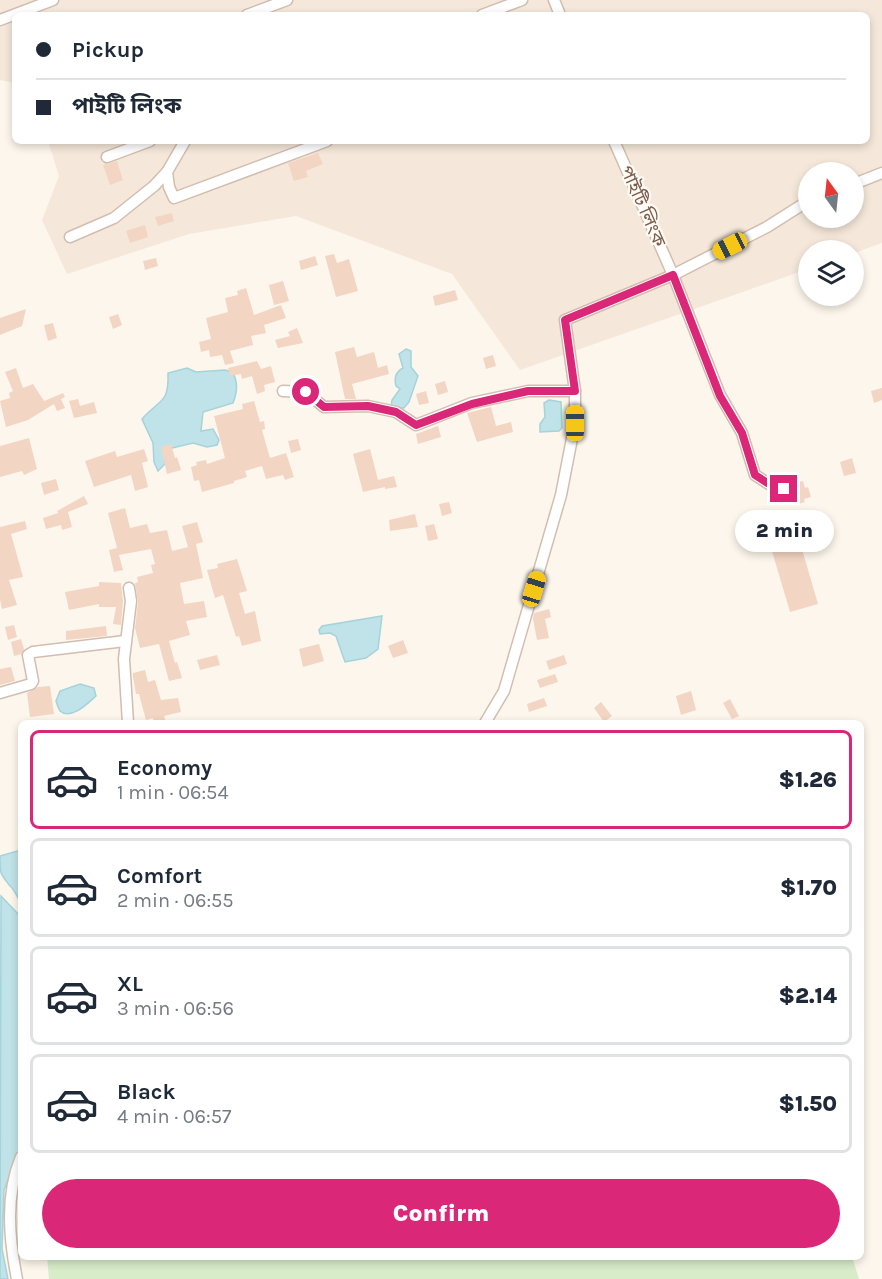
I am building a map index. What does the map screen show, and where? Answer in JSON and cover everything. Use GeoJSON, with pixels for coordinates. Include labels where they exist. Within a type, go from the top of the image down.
{"type":"FeatureCollection","features":[{"type":"Feature","properties":{"kind":"street"},"geometry":{"type":"LineString","coordinates":[[21,12],[53,0]]}},
{"type":"Feature","properties":{"kind":"street"},"geometry":{"type":"LineString","coordinates":[[255,12],[287,0]]}},
{"type":"Feature","properties":{"kind":"street"},"geometry":{"type":"LineString","coordinates":[[490,12],[522,0]]}},
{"type":"Feature","properties":{"kind":"street"},"geometry":{"type":"LineString","coordinates":[[107,157],[142,144]]}},
{"type":"Feature","properties":{"kind":"street"},"geometry":{"type":"LineString","coordinates":[[70,237],[114,218],[154,186],[167,172],[183,144]]}},
{"type":"Feature","properties":{"kind":"street"},"geometry":{"type":"LineString","coordinates":[[167,172],[169,187],[174,198],[319,144]]}},
{"type":"Feature","properties":{"kind":"street","name":"পাইটি লিংক"},"geometry":{"type":"LineString","coordinates":[[615,144],[673,275],[720,396],[742,433],[755,475],[769,484],[784,489]]}},
{"type":"Feature","properties":{"kind":"street"},"geometry":{"type":"LineString","coordinates":[[864,180],[882,173]]}},
{"type":"Feature","properties":{"kind":"street"},"geometry":{"type":"LineString","coordinates":[[487,720],[504,691],[561,495],[575,423],[575,391],[565,320],[673,275],[767,227],[798,207]]}},
{"type":"Feature","properties":{"kind":"street"},"geometry":{"type":"LineString","coordinates":[[283,391],[306,392],[324,407],[368,406],[396,412],[416,425],[472,404],[528,391],[575,391]]}},
{"type":"Feature","properties":{"kind":"street"},"geometry":{"type":"LineString","coordinates":[[128,720],[124,659],[131,601],[129,588]]}},
{"type":"Feature","properties":{"kind":"street"},"geometry":{"type":"LineString","coordinates":[[0,693],[31,684],[33,681],[28,655],[33,652],[125,641]]}},
{"type":"Feature","properties":{"kind":"street"},"geometry":{"type":"LineString","coordinates":[[16,1279],[10,1222],[11,1191],[18,1167]]}},
{"type":"Feature","properties":{"kind":"shaded area"},"geometry":{"type":"Polygon","coordinates":[[[0,0],[882,0],[882,243],[864,249],[864,240],[798,240],[798,273],[520,370],[452,274],[296,216],[189,234],[67,274],[42,220],[59,176],[49,144],[870,144],[870,12],[12,12],[12,82],[0,80],[0,0]]]}},
{"type":"Feature","properties":{"kind":"green space"},"geometry":{"type":"Polygon","coordinates":[[[47,1260],[853,1260],[859,1279],[49,1279],[47,1260]]]}},
{"type":"Feature","properties":{"kind":"water"},"geometry":{"type":"Polygon","coordinates":[[[406,349],[411,351],[411,367],[418,376],[409,402],[404,408],[391,407],[392,400],[400,389],[396,386],[395,380],[397,373],[403,368],[399,354],[406,349]]]}},
{"type":"Feature","properties":{"kind":"water"},"geometry":{"type":"Polygon","coordinates":[[[187,368],[196,372],[225,370],[232,372],[237,388],[236,395],[233,403],[203,412],[201,431],[213,429],[219,440],[217,445],[207,447],[193,443],[168,449],[165,464],[158,471],[154,462],[153,443],[142,419],[165,396],[168,373],[187,368]]]}},
{"type":"Feature","properties":{"kind":"water"},"geometry":{"type":"Polygon","coordinates":[[[549,400],[561,402],[562,428],[559,431],[540,432],[540,424],[545,417],[544,403],[549,400]]]}},
{"type":"Feature","properties":{"kind":"water"},"geometry":{"type":"Polygon","coordinates":[[[382,616],[378,649],[366,658],[345,662],[336,636],[330,633],[320,634],[319,630],[322,626],[382,616]]]}},
{"type":"Feature","properties":{"kind":"water"},"geometry":{"type":"Polygon","coordinates":[[[80,684],[94,688],[96,696],[74,712],[69,714],[60,711],[56,701],[60,691],[80,684]]]}},
{"type":"Feature","properties":{"kind":"water"},"geometry":{"type":"Polygon","coordinates":[[[18,851],[18,898],[1,873],[0,856],[18,851]]]}},
{"type":"Feature","properties":{"kind":"water"},"geometry":{"type":"Polygon","coordinates":[[[1,896],[18,914],[18,1156],[4,1190],[2,1249],[8,1279],[0,1279],[1,896]]]}},
{"type":"Feature","properties":{"kind":"building"},"geometry":{"type":"Polygon","coordinates":[[[318,153],[323,164],[306,171],[308,177],[294,181],[288,163],[318,153]]]}},
{"type":"Feature","properties":{"kind":"building"},"geometry":{"type":"Polygon","coordinates":[[[117,161],[123,180],[110,185],[103,165],[117,161]]]}},
{"type":"Feature","properties":{"kind":"building"},"geometry":{"type":"Polygon","coordinates":[[[172,213],[174,221],[158,226],[155,217],[172,213]]]}},
{"type":"Feature","properties":{"kind":"building"},"geometry":{"type":"Polygon","coordinates":[[[145,225],[148,237],[130,243],[126,231],[145,225]]]}},
{"type":"Feature","properties":{"kind":"building"},"geometry":{"type":"Polygon","coordinates":[[[334,254],[337,263],[349,259],[358,291],[336,297],[325,256],[334,254]]]}},
{"type":"Feature","properties":{"kind":"building"},"geometry":{"type":"Polygon","coordinates":[[[315,256],[318,265],[301,270],[299,261],[315,256]]]}},
{"type":"Feature","properties":{"kind":"building"},"geometry":{"type":"Polygon","coordinates":[[[156,258],[158,266],[145,270],[143,261],[156,258]]]}},
{"type":"Feature","properties":{"kind":"building"},"geometry":{"type":"Polygon","coordinates":[[[283,281],[289,301],[274,305],[269,285],[283,281]]]}},
{"type":"Feature","properties":{"kind":"building"},"geometry":{"type":"Polygon","coordinates":[[[246,288],[254,315],[281,305],[286,318],[264,325],[266,333],[251,336],[253,345],[230,351],[234,363],[225,365],[222,355],[210,357],[209,350],[201,352],[199,342],[211,339],[206,318],[228,312],[225,298],[238,295],[237,291],[246,288]]]}},
{"type":"Feature","properties":{"kind":"building"},"geometry":{"type":"Polygon","coordinates":[[[455,290],[458,300],[435,306],[433,296],[455,290]]]}},
{"type":"Feature","properties":{"kind":"building"},"geometry":{"type":"Polygon","coordinates":[[[26,309],[22,326],[0,335],[0,318],[26,309]]]}},
{"type":"Feature","properties":{"kind":"building"},"geometry":{"type":"Polygon","coordinates":[[[118,314],[122,325],[113,329],[109,317],[118,314]]]}},
{"type":"Feature","properties":{"kind":"building"},"geometry":{"type":"Polygon","coordinates":[[[53,323],[57,338],[48,341],[44,325],[53,323]]]}},
{"type":"Feature","properties":{"kind":"building"},"geometry":{"type":"Polygon","coordinates":[[[297,328],[303,343],[278,348],[275,340],[290,336],[288,332],[297,328]]]}},
{"type":"Feature","properties":{"kind":"building"},"geometry":{"type":"Polygon","coordinates":[[[354,347],[357,357],[374,352],[378,368],[387,365],[389,374],[352,384],[356,399],[345,399],[335,352],[354,347]]]}},
{"type":"Feature","properties":{"kind":"building"},"geometry":{"type":"Polygon","coordinates":[[[493,355],[496,366],[486,369],[483,358],[493,355]]]}},
{"type":"Feature","properties":{"kind":"building"},"geometry":{"type":"Polygon","coordinates":[[[257,361],[261,369],[271,366],[275,382],[264,385],[265,391],[257,394],[252,376],[242,379],[241,374],[230,376],[228,368],[257,361]]]}},
{"type":"Feature","properties":{"kind":"building"},"geometry":{"type":"Polygon","coordinates":[[[16,368],[23,388],[33,384],[44,401],[63,393],[65,397],[61,399],[65,408],[57,411],[54,404],[28,420],[6,427],[0,401],[10,398],[9,393],[13,391],[5,372],[16,368]]]}},
{"type":"Feature","properties":{"kind":"building"},"geometry":{"type":"Polygon","coordinates":[[[445,381],[448,392],[438,395],[435,384],[445,381]]]}},
{"type":"Feature","properties":{"kind":"building"},"geometry":{"type":"Polygon","coordinates":[[[882,388],[882,400],[874,403],[871,391],[882,388]]]}},
{"type":"Feature","properties":{"kind":"building"},"geometry":{"type":"Polygon","coordinates":[[[426,391],[429,403],[419,405],[416,394],[426,391]]]}},
{"type":"Feature","properties":{"kind":"building"},"geometry":{"type":"Polygon","coordinates":[[[78,399],[80,406],[94,402],[97,413],[74,418],[69,401],[78,399]]]}},
{"type":"Feature","properties":{"kind":"building"},"geometry":{"type":"Polygon","coordinates":[[[254,401],[260,422],[264,421],[265,429],[262,430],[270,458],[286,453],[294,477],[285,480],[283,475],[266,479],[262,466],[245,471],[247,477],[234,481],[234,483],[202,492],[199,480],[194,481],[191,467],[197,465],[196,462],[206,460],[207,464],[225,458],[214,416],[243,409],[242,404],[254,401]]]}},
{"type":"Feature","properties":{"kind":"building"},"geometry":{"type":"Polygon","coordinates":[[[491,407],[496,426],[511,422],[513,432],[477,442],[467,413],[491,407]]]}},
{"type":"Feature","properties":{"kind":"building"},"geometry":{"type":"Polygon","coordinates":[[[438,426],[441,437],[418,444],[416,434],[438,426]]]}},
{"type":"Feature","properties":{"kind":"building"},"geometry":{"type":"Polygon","coordinates":[[[29,438],[37,469],[24,475],[22,471],[0,477],[0,446],[29,438]]]}},
{"type":"Feature","properties":{"kind":"building"},"geometry":{"type":"Polygon","coordinates":[[[298,439],[301,450],[291,453],[288,441],[298,439]]]}},
{"type":"Feature","properties":{"kind":"building"},"geometry":{"type":"Polygon","coordinates":[[[171,444],[181,470],[167,474],[161,447],[171,444]]]}},
{"type":"Feature","properties":{"kind":"building"},"geometry":{"type":"Polygon","coordinates":[[[144,449],[148,461],[142,463],[148,487],[135,491],[131,475],[94,487],[85,461],[115,451],[117,457],[144,449]]]}},
{"type":"Feature","properties":{"kind":"building"},"geometry":{"type":"Polygon","coordinates":[[[370,449],[378,480],[394,476],[397,487],[363,492],[353,454],[370,449]]]}},
{"type":"Feature","properties":{"kind":"building"},"geometry":{"type":"Polygon","coordinates":[[[852,458],[856,473],[844,476],[840,462],[852,458]]]}},
{"type":"Feature","properties":{"kind":"building"},"geometry":{"type":"Polygon","coordinates":[[[56,479],[59,490],[44,495],[41,483],[56,479]]]}},
{"type":"Feature","properties":{"kind":"building"},"geometry":{"type":"Polygon","coordinates":[[[803,481],[811,497],[796,505],[790,484],[803,481]]]}},
{"type":"Feature","properties":{"kind":"building"},"geometry":{"type":"Polygon","coordinates":[[[84,496],[88,504],[68,512],[72,527],[62,530],[61,525],[46,529],[43,518],[58,513],[57,511],[84,496]]]}},
{"type":"Feature","properties":{"kind":"building"},"geometry":{"type":"Polygon","coordinates":[[[449,502],[452,513],[442,516],[439,504],[449,502]]]}},
{"type":"Feature","properties":{"kind":"building"},"geometry":{"type":"Polygon","coordinates":[[[125,508],[130,528],[147,524],[150,533],[167,530],[172,551],[188,547],[182,526],[197,522],[203,542],[196,544],[203,578],[180,583],[184,604],[204,601],[207,617],[186,621],[190,635],[169,641],[182,678],[169,681],[159,644],[140,648],[135,628],[138,602],[135,583],[138,582],[137,577],[153,573],[151,565],[155,564],[151,549],[119,555],[123,570],[114,572],[109,550],[117,548],[108,513],[125,508]]]}},
{"type":"Feature","properties":{"kind":"building"},"geometry":{"type":"Polygon","coordinates":[[[415,514],[418,527],[390,531],[389,520],[415,514]]]}},
{"type":"Feature","properties":{"kind":"building"},"geometry":{"type":"Polygon","coordinates":[[[792,515],[818,604],[790,612],[764,524],[792,515]]]}},
{"type":"Feature","properties":{"kind":"building"},"geometry":{"type":"Polygon","coordinates":[[[25,521],[27,529],[11,534],[23,577],[9,580],[17,605],[2,609],[0,527],[25,521]]]}},
{"type":"Feature","properties":{"kind":"building"},"geometry":{"type":"Polygon","coordinates":[[[434,524],[438,539],[428,541],[425,526],[434,524]]]}},
{"type":"Feature","properties":{"kind":"building"},"geometry":{"type":"Polygon","coordinates":[[[237,559],[247,591],[239,593],[245,614],[255,611],[261,641],[242,646],[239,636],[236,637],[223,595],[215,598],[207,570],[218,568],[217,564],[237,559]]]}},
{"type":"Feature","properties":{"kind":"building"},"geometry":{"type":"Polygon","coordinates":[[[99,582],[121,583],[123,601],[121,625],[113,624],[116,607],[99,607],[99,604],[69,610],[65,592],[99,586],[99,582]]]}},
{"type":"Feature","properties":{"kind":"building"},"geometry":{"type":"Polygon","coordinates":[[[549,609],[551,617],[545,619],[549,638],[537,640],[534,613],[549,609]]]}},
{"type":"Feature","properties":{"kind":"building"},"geometry":{"type":"Polygon","coordinates":[[[14,625],[17,637],[8,640],[5,627],[14,625]]]}},
{"type":"Feature","properties":{"kind":"building"},"geometry":{"type":"Polygon","coordinates":[[[106,626],[107,636],[66,640],[66,631],[106,626]]]}},
{"type":"Feature","properties":{"kind":"building"},"geometry":{"type":"Polygon","coordinates":[[[21,639],[24,649],[21,654],[14,656],[11,642],[21,639]]]}},
{"type":"Feature","properties":{"kind":"building"},"geometry":{"type":"Polygon","coordinates":[[[403,640],[408,653],[393,658],[388,646],[403,640]]]}},
{"type":"Feature","properties":{"kind":"building"},"geometry":{"type":"Polygon","coordinates":[[[319,644],[324,661],[303,667],[299,649],[319,644]]]}},
{"type":"Feature","properties":{"kind":"building"},"geometry":{"type":"Polygon","coordinates":[[[217,655],[220,665],[200,670],[197,660],[217,655]]]}},
{"type":"Feature","properties":{"kind":"building"},"geometry":{"type":"Polygon","coordinates":[[[564,655],[567,664],[549,670],[546,661],[564,655]]]}},
{"type":"Feature","properties":{"kind":"building"},"geometry":{"type":"Polygon","coordinates":[[[11,667],[15,681],[0,685],[0,669],[11,667]]]}},
{"type":"Feature","properties":{"kind":"building"},"geometry":{"type":"Polygon","coordinates":[[[145,670],[148,682],[155,680],[161,700],[178,698],[181,712],[164,716],[165,720],[153,720],[153,718],[146,720],[139,694],[136,694],[133,673],[145,670]]]}},
{"type":"Feature","properties":{"kind":"building"},"geometry":{"type":"Polygon","coordinates":[[[555,674],[558,682],[540,688],[537,680],[555,674]]]}},
{"type":"Feature","properties":{"kind":"building"},"geometry":{"type":"Polygon","coordinates":[[[50,686],[54,714],[30,717],[27,693],[38,687],[50,686]]]}},
{"type":"Feature","properties":{"kind":"building"},"geometry":{"type":"Polygon","coordinates":[[[691,691],[696,710],[681,715],[676,696],[691,691]]]}},
{"type":"Feature","properties":{"kind":"building"},"geometry":{"type":"Polygon","coordinates":[[[544,698],[547,706],[529,712],[527,704],[544,698]]]}},
{"type":"Feature","properties":{"kind":"building"},"geometry":{"type":"Polygon","coordinates":[[[730,699],[739,716],[732,719],[723,703],[730,699]]]}},
{"type":"Feature","properties":{"kind":"building"},"geometry":{"type":"Polygon","coordinates":[[[601,702],[612,716],[603,720],[594,708],[601,702]]]}},
{"type":"Feature","properties":{"kind":"route"},"geometry":{"type":"LineString","coordinates":[[306,392],[324,407],[368,406],[396,412],[416,425],[472,404],[528,391],[575,391],[565,320],[673,275],[720,396],[742,433],[755,475],[769,484],[784,489]]}}]}
